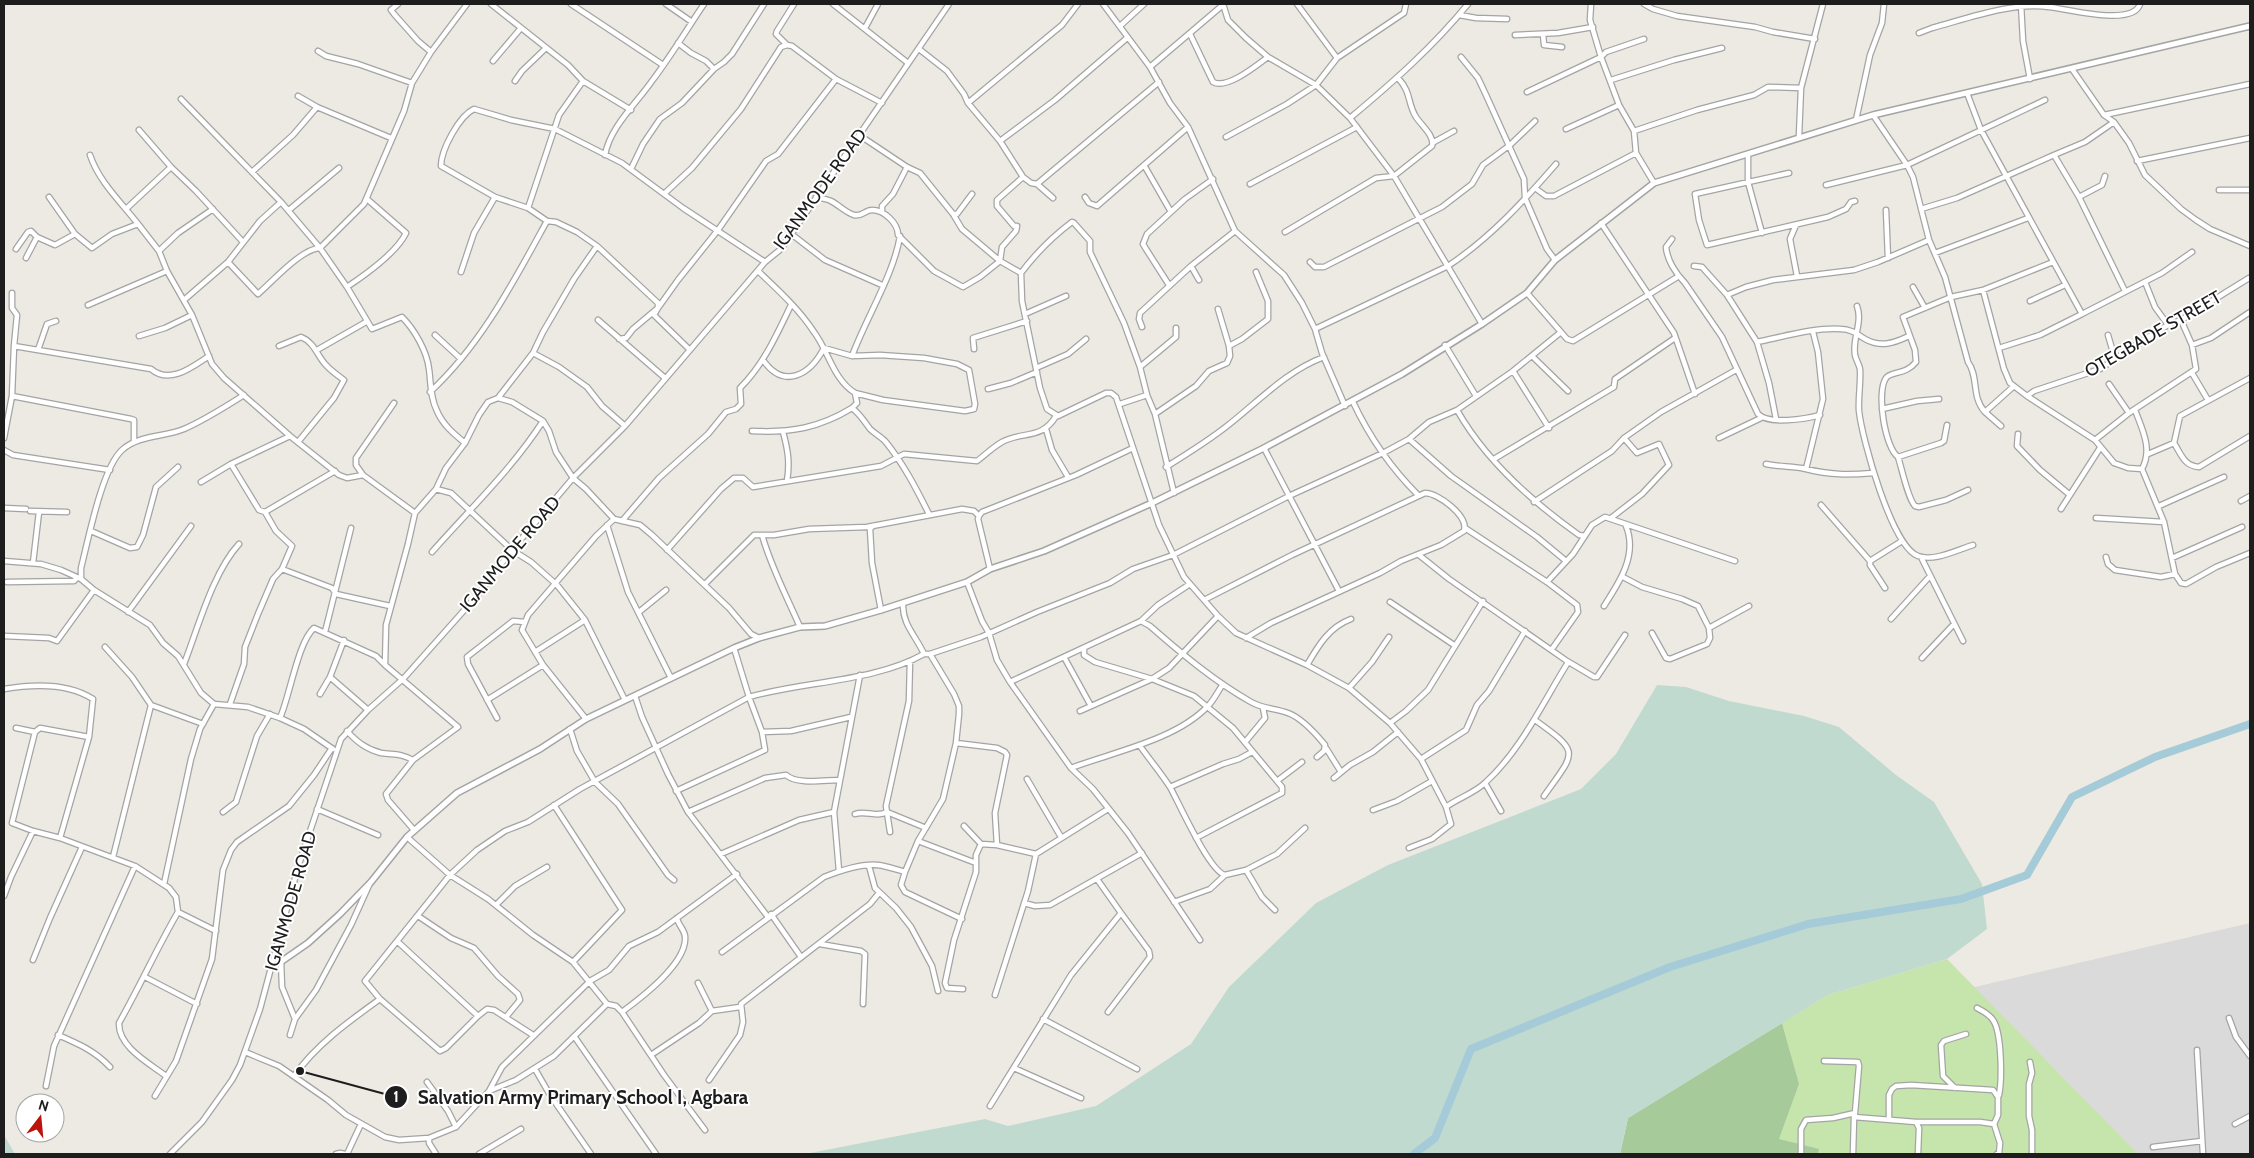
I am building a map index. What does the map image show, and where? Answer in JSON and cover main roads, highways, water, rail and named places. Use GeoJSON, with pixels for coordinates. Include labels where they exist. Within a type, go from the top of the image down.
{"type":"FeatureCollection","features":[{"type":"Feature","properties":{"kind":"waterway"},"geometry":{"type":"LineString","coordinates":[[1414,1154],[1435,1138],[1471,1049],[1670,967],[1808,924],[1961,899],[2027,875],[2072,797],[2155,757],[2250,724]]}},
{"type":"Feature","properties":{"kind":"place","name":"Salvation Army Primary School I, Agbara"},"geometry":{"type":"Point","coordinates":[300,1071]}}]}
